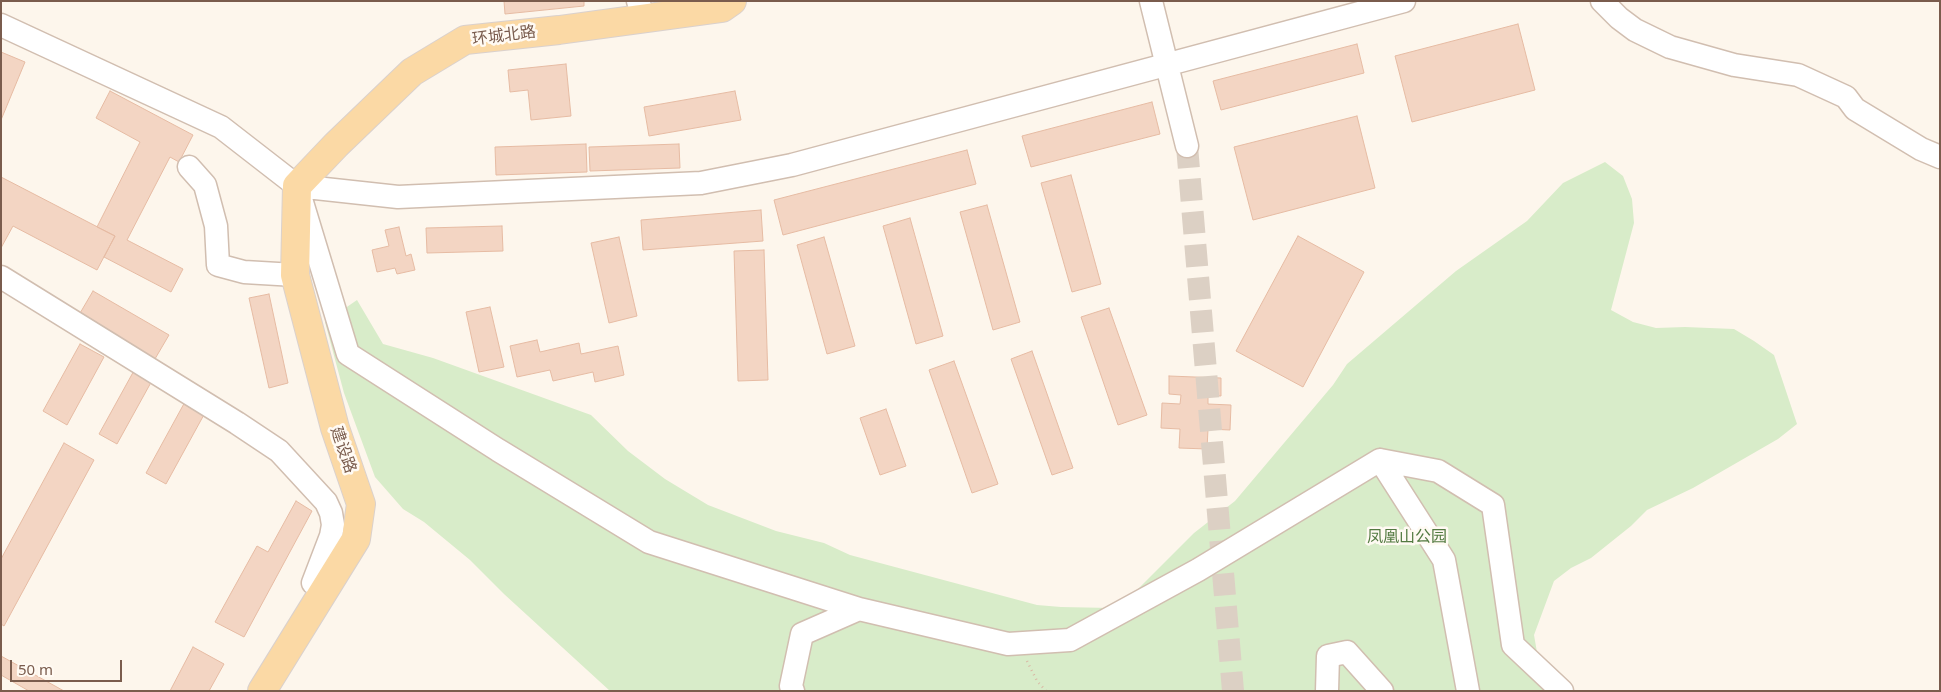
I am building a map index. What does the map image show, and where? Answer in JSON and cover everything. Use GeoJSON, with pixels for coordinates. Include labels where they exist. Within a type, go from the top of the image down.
{"type":"FeatureCollection","features":[{"type":"Feature","properties":{"kind":"main road","name":"环城北路"},"geometry":{"type":"LineString","coordinates":[[297,186],[336,144],[412,72],[465,40],[559,30],[641,10],[722,8],[732,1]]}},
{"type":"Feature","properties":{"kind":"main road","name":"建设路"},"geometry":{"type":"LineString","coordinates":[[262,691],[327,589],[356,539],[361,504],[335,428],[295,275],[297,186]]}},
{"type":"Feature","properties":{"kind":"street"},"geometry":{"type":"LineString","coordinates":[[1151,1],[1187,146]]}},
{"type":"Feature","properties":{"kind":"street"},"geometry":{"type":"LineString","coordinates":[[1,25],[221,126],[297,186],[398,197],[701,183],[792,166],[1404,1]]}},
{"type":"Feature","properties":{"kind":"street"},"geometry":{"type":"LineString","coordinates":[[1602,1],[1619,18],[1635,30],[1670,47],[1734,65],[1798,75],[1846,97],[1855,109],[1921,149],[1940,156]]}},
{"type":"Feature","properties":{"kind":"street"},"geometry":{"type":"LineString","coordinates":[[189,167],[205,185],[216,226],[218,266],[244,272],[295,275]]}},
{"type":"Feature","properties":{"kind":"street"},"geometry":{"type":"LineString","coordinates":[[297,186],[348,354],[498,450],[649,542],[859,609],[1008,644],[1070,640],[1198,570],[1380,460],[1438,471],[1493,505],[1513,645],[1562,691]]}},
{"type":"Feature","properties":{"kind":"street"},"geometry":{"type":"LineString","coordinates":[[1,277],[220,412],[279,451],[326,502],[331,513],[333,524],[331,536],[313,583],[327,589]]}},
{"type":"Feature","properties":{"kind":"street"},"geometry":{"type":"LineString","coordinates":[[1380,460],[1444,560],[1468,691]]}},
{"type":"Feature","properties":{"kind":"street"},"geometry":{"type":"LineString","coordinates":[[793,691],[791,686],[802,634],[859,609]]}},
{"type":"Feature","properties":{"kind":"street"},"geometry":{"type":"LineString","coordinates":[[1326,691],[1328,656],[1347,652],[1382,691]]}},
{"type":"Feature","properties":{"kind":"path"},"geometry":{"type":"LineString","coordinates":[[1019,643],[1036,681],[1046,691]]}},
{"type":"Feature","properties":{"kind":"green space","name":"凤凰山公园"},"geometry":{"type":"Polygon","coordinates":[[[1605,162],[1623,176],[1632,199],[1634,223],[1611,310],[1633,322],[1656,328],[1734,329],[1754,341],[1774,355],[1797,424],[1778,439],[1693,488],[1647,510],[1631,526],[1591,558],[1571,568],[1554,581],[1534,635],[1538,658],[1555,691],[610,691],[504,594],[470,560],[424,522],[403,509],[375,477],[344,393],[325,322],[357,300],[383,344],[433,358],[591,415],[628,451],[665,479],[708,505],[776,531],[824,543],[850,555],[1037,605],[1111,608],[1132,595],[1194,533],[1235,501],[1333,385],[1347,364],[1456,271],[1527,221],[1563,183],[1605,162]]]}},
{"type":"Feature","properties":{"kind":"building"},"geometry":{"type":"Polygon","coordinates":[[[504,1],[584,1],[584,6],[505,14],[504,1]]]}},
{"type":"Feature","properties":{"kind":"building"},"geometry":{"type":"Polygon","coordinates":[[[1518,24],[1535,90],[1412,122],[1395,56],[1518,24]]]}},
{"type":"Feature","properties":{"kind":"building"},"geometry":{"type":"Polygon","coordinates":[[[1357,44],[1364,73],[1221,110],[1213,81],[1357,44]]]}},
{"type":"Feature","properties":{"kind":"building"},"geometry":{"type":"Polygon","coordinates":[[[1,52],[25,62],[1,120],[1,52]]]}},
{"type":"Feature","properties":{"kind":"building"},"geometry":{"type":"Polygon","coordinates":[[[566,64],[571,116],[531,120],[528,90],[510,92],[508,70],[566,64]]]}},
{"type":"Feature","properties":{"kind":"building"},"geometry":{"type":"Polygon","coordinates":[[[110,91],[193,135],[179,162],[170,157],[127,240],[183,269],[171,292],[104,257],[115,236],[97,227],[140,142],[96,118],[110,91]]]}},
{"type":"Feature","properties":{"kind":"building"},"geometry":{"type":"Polygon","coordinates":[[[735,91],[741,120],[649,136],[644,107],[735,91]]]}},
{"type":"Feature","properties":{"kind":"building"},"geometry":{"type":"Polygon","coordinates":[[[1152,102],[1160,134],[1031,167],[1022,136],[1152,102]]]}},
{"type":"Feature","properties":{"kind":"building"},"geometry":{"type":"Polygon","coordinates":[[[1357,116],[1375,188],[1253,220],[1234,147],[1357,116]]]}},
{"type":"Feature","properties":{"kind":"building"},"geometry":{"type":"Polygon","coordinates":[[[586,144],[587,172],[496,175],[495,147],[586,144]]]}},
{"type":"Feature","properties":{"kind":"building"},"geometry":{"type":"Polygon","coordinates":[[[679,144],[680,168],[590,171],[589,147],[679,144]]]}},
{"type":"Feature","properties":{"kind":"building"},"geometry":{"type":"Polygon","coordinates":[[[967,150],[976,184],[783,235],[774,200],[967,150]]]}},
{"type":"Feature","properties":{"kind":"building"},"geometry":{"type":"Polygon","coordinates":[[[1071,175],[1101,284],[1072,292],[1041,183],[1071,175]]]}},
{"type":"Feature","properties":{"kind":"building"},"geometry":{"type":"Polygon","coordinates":[[[1,177],[115,236],[97,270],[13,226],[1,248],[1,177]]]}},
{"type":"Feature","properties":{"kind":"building"},"geometry":{"type":"Polygon","coordinates":[[[987,205],[1020,322],[993,330],[960,212],[987,205]]]}},
{"type":"Feature","properties":{"kind":"building"},"geometry":{"type":"Polygon","coordinates":[[[761,210],[763,241],[643,250],[641,220],[761,210]]]}},
{"type":"Feature","properties":{"kind":"building"},"geometry":{"type":"Polygon","coordinates":[[[910,218],[943,336],[916,344],[883,226],[910,218]]]}},
{"type":"Feature","properties":{"kind":"building"},"geometry":{"type":"Polygon","coordinates":[[[502,226],[503,251],[427,253],[426,228],[502,226]]]}},
{"type":"Feature","properties":{"kind":"building"},"geometry":{"type":"Polygon","coordinates":[[[399,227],[406,256],[411,254],[415,270],[397,274],[395,268],[377,272],[372,250],[389,246],[385,230],[399,227]]]}},
{"type":"Feature","properties":{"kind":"building"},"geometry":{"type":"Polygon","coordinates":[[[1298,236],[1364,272],[1303,387],[1236,351],[1298,236]]]}},
{"type":"Feature","properties":{"kind":"building"},"geometry":{"type":"Polygon","coordinates":[[[619,237],[637,316],[609,323],[591,243],[619,237]]]}},
{"type":"Feature","properties":{"kind":"building"},"geometry":{"type":"Polygon","coordinates":[[[824,237],[855,346],[827,354],[797,245],[824,237]]]}},
{"type":"Feature","properties":{"kind":"building"},"geometry":{"type":"Polygon","coordinates":[[[764,250],[768,380],[738,381],[734,251],[764,250]]]}},
{"type":"Feature","properties":{"kind":"building"},"geometry":{"type":"Polygon","coordinates":[[[93,291],[169,335],[152,364],[76,320],[93,291]]]}},
{"type":"Feature","properties":{"kind":"building"},"geometry":{"type":"Polygon","coordinates":[[[269,294],[288,383],[269,388],[249,298],[269,294]]]}},
{"type":"Feature","properties":{"kind":"building"},"geometry":{"type":"Polygon","coordinates":[[[490,307],[504,367],[479,372],[466,312],[490,307]]]}},
{"type":"Feature","properties":{"kind":"building"},"geometry":{"type":"Polygon","coordinates":[[[1109,308],[1147,415],[1118,425],[1081,317],[1109,308]]]}},
{"type":"Feature","properties":{"kind":"building"},"geometry":{"type":"Polygon","coordinates":[[[537,340],[540,352],[579,343],[581,354],[618,346],[624,375],[595,382],[593,372],[553,381],[550,370],[517,377],[510,346],[537,340]]]}},
{"type":"Feature","properties":{"kind":"building"},"geometry":{"type":"Polygon","coordinates":[[[80,344],[104,357],[67,425],[43,411],[80,344]]]}},
{"type":"Feature","properties":{"kind":"building"},"geometry":{"type":"Polygon","coordinates":[[[1032,351],[1073,468],[1052,475],[1011,359],[1032,351]]]}},
{"type":"Feature","properties":{"kind":"building"},"geometry":{"type":"Polygon","coordinates":[[[954,361],[998,484],[972,493],[929,370],[954,361]]]}},
{"type":"Feature","properties":{"kind":"building"},"geometry":{"type":"Polygon","coordinates":[[[136,367],[154,377],[117,444],[99,434],[136,367]]]}},
{"type":"Feature","properties":{"kind":"building"},"geometry":{"type":"Polygon","coordinates":[[[1169,376],[1221,378],[1221,396],[1208,395],[1208,404],[1231,405],[1230,430],[1208,429],[1207,449],[1179,448],[1180,429],[1161,428],[1162,403],[1180,404],[1181,395],[1169,394],[1169,376]]]}},
{"type":"Feature","properties":{"kind":"building"},"geometry":{"type":"Polygon","coordinates":[[[186,400],[206,411],[166,484],[146,473],[186,400]]]}},
{"type":"Feature","properties":{"kind":"building"},"geometry":{"type":"Polygon","coordinates":[[[886,409],[906,466],[880,475],[860,418],[886,409]]]}},
{"type":"Feature","properties":{"kind":"building"},"geometry":{"type":"Polygon","coordinates":[[[64,443],[94,460],[4,626],[1,624],[1,559],[64,443]]]}},
{"type":"Feature","properties":{"kind":"building"},"geometry":{"type":"Polygon","coordinates":[[[296,501],[312,511],[244,637],[215,622],[257,546],[268,552],[296,501]]]}},
{"type":"Feature","properties":{"kind":"building"},"geometry":{"type":"Polygon","coordinates":[[[193,647],[224,664],[209,691],[170,691],[193,647]]]}},
{"type":"Feature","properties":{"kind":"building"},"geometry":{"type":"Polygon","coordinates":[[[1,656],[64,691],[29,691],[1,675],[1,656]]]}},
{"type":"Feature","properties":{"kind":"tunnel"},"geometry":{"type":"LineString","coordinates":[[1187,146],[1233,691]]}}]}
